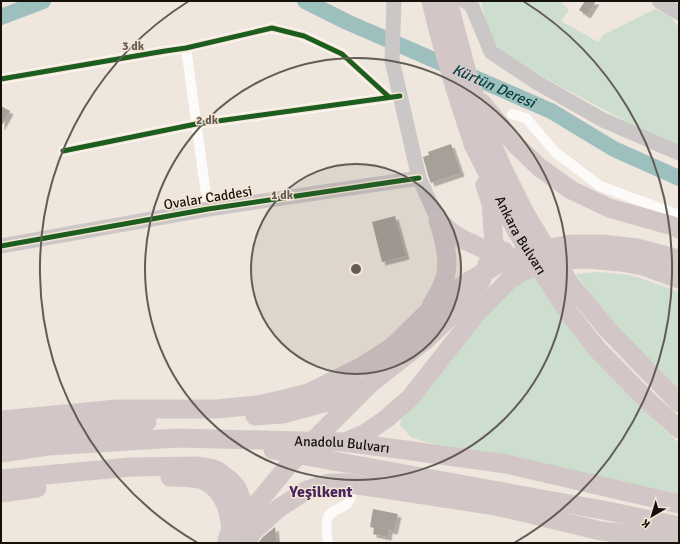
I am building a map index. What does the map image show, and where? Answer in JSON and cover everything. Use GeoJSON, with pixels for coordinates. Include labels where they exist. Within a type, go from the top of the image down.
{"type":"FeatureCollection","features":[{"type":"Feature","properties":{"kind":"highway","name":"Ankara Bulvarı"},"geometry":{"type":"LineString","coordinates":[[432,1],[440,38],[473,144],[518,232],[564,290],[608,330],[679,403]]}},
{"type":"Feature","properties":{"kind":"highway","name":"Ankara Bulvarı"},"geometry":{"type":"LineString","coordinates":[[448,1],[464,65],[484,122],[502,166],[526,214],[553,259],[570,313],[598,350],[648,401],[679,429]]}},
{"type":"Feature","properties":{"kind":"highway"},"geometry":{"type":"LineString","coordinates":[[474,92],[516,145],[539,167],[571,190],[609,208],[679,229]]}},
{"type":"Feature","properties":{"kind":"highway"},"geometry":{"type":"LineString","coordinates":[[249,525],[287,466],[371,383],[427,339],[465,302],[481,281],[490,258],[494,242],[491,204],[473,144]]}},
{"type":"Feature","properties":{"kind":"highway"},"geometry":{"type":"LineString","coordinates":[[438,220],[451,232],[464,240],[484,248],[504,251],[571,244],[602,244],[637,248],[679,259]]}},
{"type":"Feature","properties":{"kind":"highway"},"geometry":{"type":"LineString","coordinates":[[430,310],[445,279],[447,261],[438,220]]}},
{"type":"Feature","properties":{"kind":"highway"},"geometry":{"type":"LineString","coordinates":[[1,420],[117,409],[216,409],[257,405],[308,393],[362,367],[392,346],[430,310],[467,282],[497,265],[544,248]]}},
{"type":"Feature","properties":{"kind":"highway"},"geometry":{"type":"LineString","coordinates":[[344,442],[364,434],[381,423],[410,398],[476,314],[509,280],[522,272],[536,266],[561,260],[588,259],[643,266],[679,278]]}},
{"type":"Feature","properties":{"kind":"highway"},"geometry":{"type":"LineString","coordinates":[[1,437],[122,423],[216,419],[283,414],[327,402],[371,383]]}},
{"type":"Feature","properties":{"kind":"highway"},"geometry":{"type":"LineString","coordinates":[[1,408],[43,404],[78,403],[117,409]]}},
{"type":"Feature","properties":{"kind":"highway","name":"Anadolu Bulvarı"},"geometry":{"type":"LineString","coordinates":[[1,453],[48,446],[177,438],[344,442],[506,464],[679,504]]}},
{"type":"Feature","properties":{"kind":"highway"},"geometry":{"type":"LineString","coordinates":[[188,438],[285,452],[679,526]]}},
{"type":"Feature","properties":{"kind":"highway"},"geometry":{"type":"LineString","coordinates":[[249,525],[287,483],[306,467],[327,465],[403,474]]}},
{"type":"Feature","properties":{"kind":"highway"},"geometry":{"type":"LineString","coordinates":[[1,479],[131,467],[198,466],[210,468],[218,471],[230,480],[237,488],[249,525]]}},
{"type":"Feature","properties":{"kind":"highway"},"geometry":{"type":"LineString","coordinates":[[1,493],[119,480],[164,477],[203,480],[214,486],[222,495],[228,508],[230,531],[226,543]]}},
{"type":"Feature","properties":{"kind":"highway"},"geometry":{"type":"LineString","coordinates":[[226,543],[236,531],[279,508],[307,490],[329,483],[352,484],[496,506],[601,531],[614,537],[679,541]]}},
{"type":"Feature","properties":{"kind":"main road"},"geometry":{"type":"LineString","coordinates":[[246,543],[249,525]]}},
{"type":"Feature","properties":{"kind":"street"},"geometry":{"type":"LineString","coordinates":[[465,1],[472,6],[491,52],[536,82],[603,120],[679,153]]}},
{"type":"Feature","properties":{"kind":"street"},"geometry":{"type":"LineString","coordinates":[[659,1],[679,13]]}},
{"type":"Feature","properties":{"kind":"street"},"geometry":{"type":"LineString","coordinates":[[394,2],[392,60],[395,97],[419,178],[438,220]]}},
{"type":"Feature","properties":{"kind":"street"},"geometry":{"type":"LineString","coordinates":[[1,79],[186,48],[272,28],[304,36],[342,54],[395,97]]}},
{"type":"Feature","properties":{"kind":"street"},"geometry":{"type":"LineString","coordinates":[[186,48],[208,209]]}},
{"type":"Feature","properties":{"kind":"street"},"geometry":{"type":"LineString","coordinates":[[63,150],[196,124],[395,97]]}},
{"type":"Feature","properties":{"kind":"street"},"geometry":{"type":"LineString","coordinates":[[512,114],[526,118],[555,152],[600,186],[679,215]]}},
{"type":"Feature","properties":{"kind":"street","name":"Ovalar Caddesi"},"geometry":{"type":"LineString","coordinates":[[1,246],[208,209],[419,178]]}},
{"type":"Feature","properties":{"kind":"street"},"geometry":{"type":"LineString","coordinates":[[328,543],[328,516],[332,512],[343,507],[348,502],[351,495],[352,484]]}},
{"type":"Feature","properties":{"kind":"street"},"geometry":{"type":"LineString","coordinates":[[614,537],[635,543]]}},
{"type":"Feature","properties":{"kind":"green space"},"geometry":{"type":"Polygon","coordinates":[[[481,1],[561,1],[569,10],[561,21],[598,42],[603,35],[655,9],[671,17],[679,28],[679,146],[635,126],[523,66],[499,48],[492,39],[481,1]]]}},
{"type":"Feature","properties":{"kind":"green space"},"geometry":{"type":"Polygon","coordinates":[[[599,272],[628,275],[640,278],[679,292],[679,392],[633,347],[576,274],[599,272]]]}},
{"type":"Feature","properties":{"kind":"green space"},"geometry":{"type":"Polygon","coordinates":[[[538,274],[592,354],[621,387],[679,443],[679,499],[426,442],[411,437],[400,425],[403,412],[510,284],[538,274]]]}},
{"type":"Feature","properties":{"kind":"building"},"geometry":{"type":"Polygon","coordinates":[[[585,1],[596,1],[587,15],[579,10],[585,1]]]}},
{"type":"Feature","properties":{"kind":"building"},"geometry":{"type":"Polygon","coordinates":[[[1,106],[10,111],[1,127],[1,106]]]}},
{"type":"Feature","properties":{"kind":"building"},"geometry":{"type":"Polygon","coordinates":[[[451,144],[461,173],[431,183],[423,157],[429,155],[428,152],[451,144]]]}},
{"type":"Feature","properties":{"kind":"building"},"geometry":{"type":"Polygon","coordinates":[[[395,216],[406,256],[382,262],[372,222],[395,216]]]}},
{"type":"Feature","properties":{"kind":"building"},"geometry":{"type":"Polygon","coordinates":[[[373,509],[398,514],[394,531],[389,530],[388,537],[373,534],[374,528],[370,527],[373,509]]]}},
{"type":"Feature","properties":{"kind":"building"},"geometry":{"type":"Polygon","coordinates":[[[275,527],[277,543],[258,543],[263,537],[275,527]]]}},
{"type":"Feature","properties":{"kind":"waterway","name":"Kürtün Deresi"},"geometry":{"type":"LineString","coordinates":[[1,17],[43,1]]}},
{"type":"Feature","properties":{"kind":"waterway","name":"Kürtün Deresi"},"geometry":{"type":"LineString","coordinates":[[305,1],[347,22],[551,111],[614,149],[679,178]]}},
{"type":"Feature","properties":{"kind":"cycle path"},"geometry":{"type":"LineString","coordinates":[[1,79],[186,48],[272,28],[304,36],[342,54],[389,97]]}},
{"type":"Feature","properties":{"kind":"cycle path"},"geometry":{"type":"LineString","coordinates":[[63,151],[196,124],[400,96]]}},
{"type":"Feature","properties":{"kind":"cycle path"},"geometry":{"type":"LineString","coordinates":[[1,246],[208,209],[419,178]]}},
{"type":"Feature","properties":{"kind":"district","name":"Yeşilkent"},"geometry":{"type":"Point","coordinates":[321,492]}}]}
